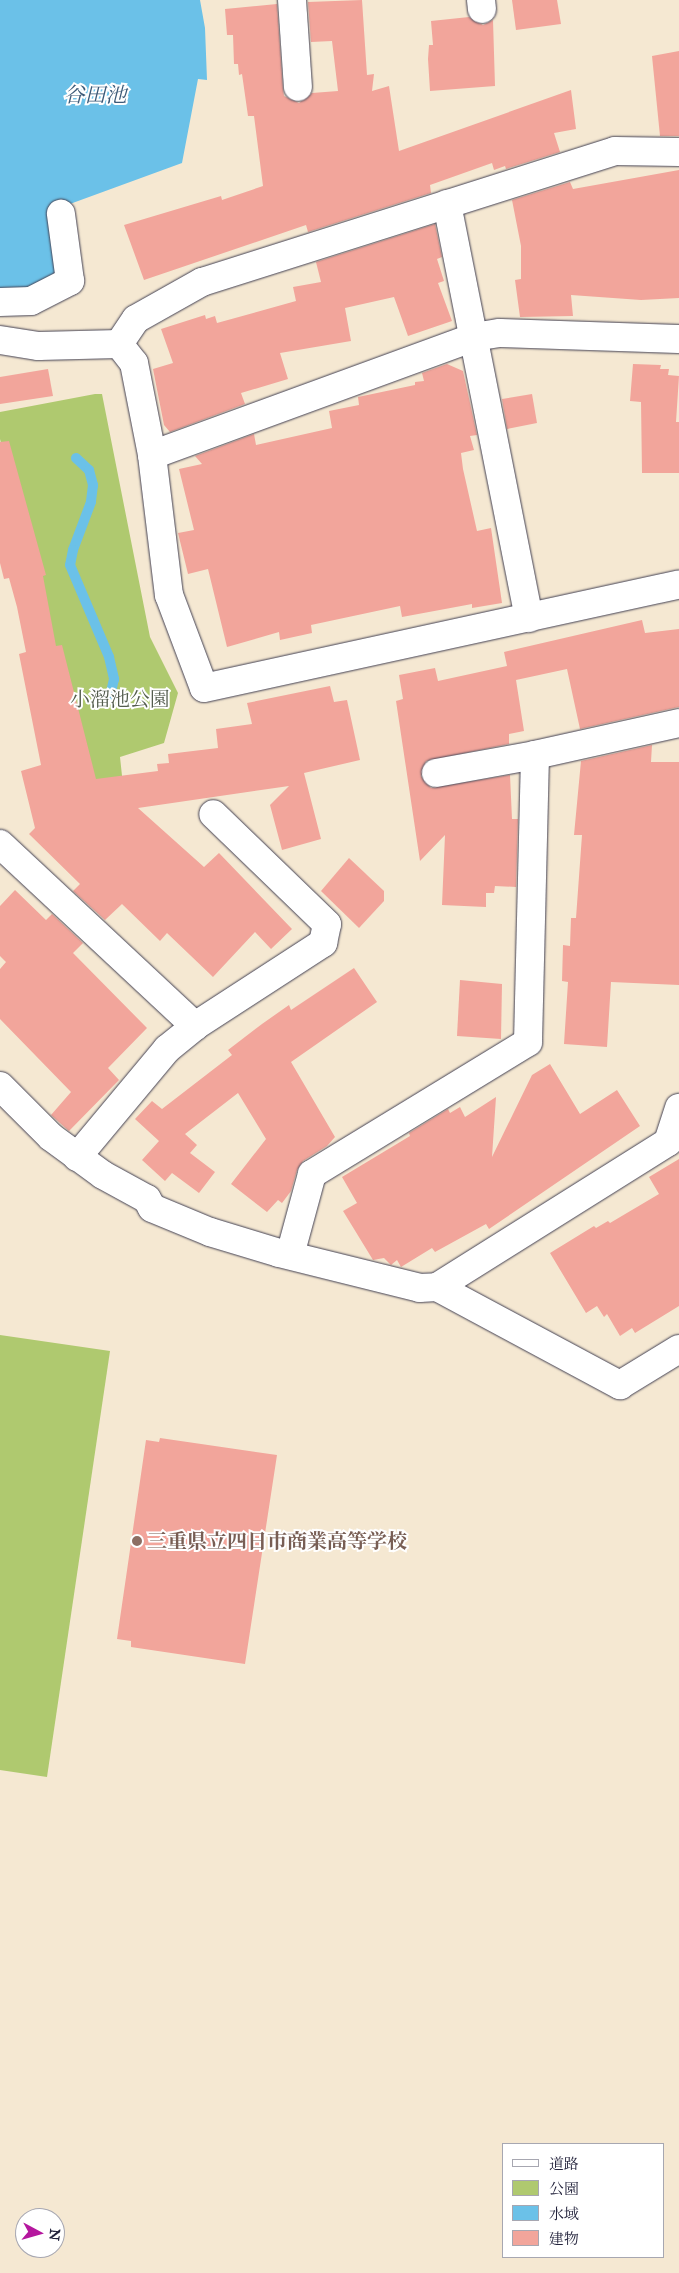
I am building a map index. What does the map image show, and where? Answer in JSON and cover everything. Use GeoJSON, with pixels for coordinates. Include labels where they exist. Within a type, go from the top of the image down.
{"type":"FeatureCollection","features":[{"type":"Feature","properties":{"kind":"street"},"geometry":{"type":"LineString","coordinates":[[292,0],[298,87]]}},
{"type":"Feature","properties":{"kind":"street"},"geometry":{"type":"LineString","coordinates":[[119,344],[136,319],[202,282],[615,150],[679,152]]}},
{"type":"Feature","properties":{"kind":"street"},"geometry":{"type":"LineString","coordinates":[[447,204],[529,618]]}},
{"type":"Feature","properties":{"kind":"street"},"geometry":{"type":"LineString","coordinates":[[0,302],[31,302],[70,281],[61,214]]}},
{"type":"Feature","properties":{"kind":"street"},"geometry":{"type":"LineString","coordinates":[[152,455],[474,337],[500,333],[679,339]]}},
{"type":"Feature","properties":{"kind":"street"},"geometry":{"type":"LineString","coordinates":[[0,340],[39,346],[119,344]]}},
{"type":"Feature","properties":{"kind":"street"},"geometry":{"type":"LineString","coordinates":[[119,344],[134,363],[152,455],[170,594],[204,688],[679,584]]}},
{"type":"Feature","properties":{"kind":"street"},"geometry":{"type":"LineString","coordinates":[[436,773],[535,755],[679,722]]}},
{"type":"Feature","properties":{"kind":"street"},"geometry":{"type":"LineString","coordinates":[[290,1255],[312,1174],[528,1042],[535,755]]}},
{"type":"Feature","properties":{"kind":"street"},"geometry":{"type":"LineString","coordinates":[[77,1157],[167,1048],[195,1026],[323,943],[327,924],[213,814]]}},
{"type":"Feature","properties":{"kind":"street"},"geometry":{"type":"LineString","coordinates":[[0,844],[195,1026]]}},
{"type":"Feature","properties":{"kind":"street"},"geometry":{"type":"LineString","coordinates":[[0,1086],[51,1137],[77,1157],[147,1199],[152,1208],[210,1232],[290,1255],[420,1288],[437,1286],[668,1142],[679,1108]]}},
{"type":"Feature","properties":{"kind":"street"},"geometry":{"type":"LineString","coordinates":[[437,1286],[620,1385],[679,1349]]}},
{"type":"Feature","properties":{"kind":"green space","name":"小溜池公園"},"geometry":{"type":"Polygon","coordinates":[[[102,394],[150,637],[178,693],[164,743],[120,757],[129,841],[77,748],[0,439],[0,412],[102,394]]]}},
{"type":"Feature","properties":{"kind":"green space"},"geometry":{"type":"Polygon","coordinates":[[[0,1335],[110,1351],[47,1777],[0,1770],[0,1335]]]}},
{"type":"Feature","properties":{"kind":"water","name":"谷田池"},"geometry":{"type":"Polygon","coordinates":[[[0,0],[200,0],[205,28],[207,80],[198,79],[182,163],[48,212],[58,271],[24,292],[0,289],[0,0]]]}},
{"type":"Feature","properties":{"kind":"building"},"geometry":{"type":"Polygon","coordinates":[[[362,0],[367,75],[374,74],[372,91],[389,86],[399,151],[571,90],[576,129],[554,133],[560,152],[506,169],[505,166],[494,170],[492,163],[430,185],[431,193],[308,232],[306,225],[144,280],[124,225],[221,196],[222,200],[263,186],[254,116],[248,116],[242,74],[239,75],[238,64],[234,64],[233,35],[227,35],[225,9],[277,4],[284,96],[299,103],[312,93],[338,91],[332,41],[311,42],[308,2],[362,0]]]}},
{"type":"Feature","properties":{"kind":"building"},"geometry":{"type":"Polygon","coordinates":[[[512,0],[557,0],[561,24],[516,30],[512,0]]]}},
{"type":"Feature","properties":{"kind":"building"},"geometry":{"type":"Polygon","coordinates":[[[469,17],[483,25],[493,20],[495,86],[430,91],[428,59],[429,45],[433,45],[431,21],[469,17]]]}},
{"type":"Feature","properties":{"kind":"building"},"geometry":{"type":"Polygon","coordinates":[[[679,51],[679,136],[660,136],[652,56],[679,51]]]}},
{"type":"Feature","properties":{"kind":"building"},"geometry":{"type":"Polygon","coordinates":[[[679,170],[679,298],[641,300],[571,295],[573,316],[520,317],[515,280],[521,279],[521,246],[512,200],[570,182],[573,189],[679,170]]]}},
{"type":"Feature","properties":{"kind":"building"},"geometry":{"type":"Polygon","coordinates":[[[435,224],[442,257],[437,259],[444,281],[438,283],[452,321],[408,336],[394,297],[345,308],[351,341],[280,353],[288,379],[241,393],[245,404],[170,432],[164,425],[153,369],[173,363],[161,329],[205,315],[206,319],[215,316],[217,323],[296,301],[293,287],[321,282],[316,262],[435,224]]]}},
{"type":"Feature","properties":{"kind":"building"},"geometry":{"type":"Polygon","coordinates":[[[447,364],[463,371],[477,435],[470,436],[474,450],[461,453],[463,469],[477,531],[491,528],[502,603],[472,608],[472,604],[402,617],[400,606],[311,625],[312,633],[280,640],[279,632],[227,647],[208,569],[188,574],[178,533],[194,530],[179,469],[202,464],[195,456],[254,434],[256,445],[332,428],[329,411],[359,405],[358,397],[415,385],[415,382],[424,381],[422,373],[447,364]]]}},
{"type":"Feature","properties":{"kind":"building"},"geometry":{"type":"Polygon","coordinates":[[[633,364],[661,365],[660,369],[669,369],[668,375],[679,376],[676,422],[679,422],[679,473],[642,473],[641,402],[630,401],[633,364]]]}},
{"type":"Feature","properties":{"kind":"building"},"geometry":{"type":"Polygon","coordinates":[[[48,369],[53,396],[0,404],[0,377],[48,369]]]}},
{"type":"Feature","properties":{"kind":"building"},"geometry":{"type":"Polygon","coordinates":[[[532,394],[537,423],[507,429],[502,399],[532,394]]]}},
{"type":"Feature","properties":{"kind":"building"},"geometry":{"type":"Polygon","coordinates":[[[9,441],[46,575],[43,576],[56,646],[62,645],[96,779],[158,771],[157,764],[169,763],[168,754],[218,748],[216,729],[252,724],[247,703],[330,686],[334,702],[347,700],[360,760],[304,773],[321,839],[282,850],[270,805],[289,786],[138,808],[204,867],[219,853],[292,929],[271,949],[255,932],[213,977],[167,933],[160,941],[122,904],[105,920],[73,891],[80,884],[29,834],[35,828],[21,771],[41,765],[19,654],[26,652],[17,607],[9,578],[4,579],[0,563],[0,442],[9,441]]]}},
{"type":"Feature","properties":{"kind":"building"},"geometry":{"type":"Polygon","coordinates":[[[642,620],[645,633],[679,629],[679,707],[580,729],[567,669],[516,680],[524,731],[509,734],[509,744],[426,761],[421,776],[431,788],[510,775],[512,819],[518,819],[516,887],[495,886],[494,893],[486,893],[486,907],[442,905],[445,835],[420,861],[396,701],[403,699],[399,675],[435,668],[438,681],[507,666],[504,652],[642,620]]]}},
{"type":"Feature","properties":{"kind":"building"},"geometry":{"type":"Polygon","coordinates":[[[652,745],[651,762],[679,762],[679,985],[611,982],[607,1047],[564,1044],[568,982],[562,981],[563,945],[570,946],[571,918],[576,918],[582,835],[574,835],[581,761],[652,745]]]}},
{"type":"Feature","properties":{"kind":"building"},"geometry":{"type":"Polygon","coordinates":[[[349,858],[384,891],[384,901],[359,928],[321,891],[349,858]]]}},
{"type":"Feature","properties":{"kind":"building"},"geometry":{"type":"Polygon","coordinates":[[[15,890],[46,920],[52,914],[83,943],[73,953],[147,1028],[108,1068],[119,1080],[69,1131],[51,1115],[71,1092],[0,1019],[0,969],[6,962],[0,956],[0,906],[15,890]]]}},
{"type":"Feature","properties":{"kind":"building"},"geometry":{"type":"Polygon","coordinates":[[[354,968],[377,1002],[291,1062],[335,1137],[327,1146],[303,1161],[297,1170],[291,1191],[282,1203],[278,1200],[267,1212],[231,1184],[266,1139],[238,1093],[185,1134],[197,1145],[190,1153],[215,1172],[199,1193],[172,1173],[165,1181],[142,1160],[159,1141],[135,1119],[152,1101],[162,1109],[232,1055],[228,1050],[262,1024],[289,1005],[291,1010],[354,968]]]}},
{"type":"Feature","properties":{"kind":"building"},"geometry":{"type":"Polygon","coordinates":[[[460,980],[502,984],[501,1039],[457,1036],[460,980]]]}},
{"type":"Feature","properties":{"kind":"building"},"geometry":{"type":"Polygon","coordinates":[[[550,1064],[580,1114],[617,1090],[640,1126],[489,1229],[486,1224],[435,1252],[432,1248],[401,1267],[397,1260],[391,1265],[384,1258],[373,1260],[343,1211],[357,1203],[342,1177],[410,1136],[409,1133],[448,1109],[450,1113],[460,1107],[465,1117],[496,1097],[492,1157],[532,1075],[550,1064]]]}},
{"type":"Feature","properties":{"kind":"building"},"geometry":{"type":"Polygon","coordinates":[[[679,1159],[679,1306],[635,1333],[632,1328],[620,1336],[607,1314],[604,1317],[597,1306],[586,1313],[550,1253],[594,1226],[596,1228],[608,1221],[610,1223],[659,1194],[649,1177],[679,1159]]]}},
{"type":"Feature","properties":{"kind":"building"},"geometry":{"type":"Polygon","coordinates":[[[160,1438],[277,1455],[245,1664],[131,1647],[131,1641],[117,1639],[146,1440],[159,1442],[160,1438]]]}},
{"type":"Feature","properties":{"kind":"waterway"},"geometry":{"type":"LineString","coordinates":[[76,458],[89,470],[93,485],[91,502],[73,550],[70,565],[109,657],[114,679],[110,696]]}},
{"type":"Feature","properties":{"kind":"place","name":"三重県立四日市商業高等学校"},"geometry":{"type":"Point","coordinates":[137,1541]}}]}
